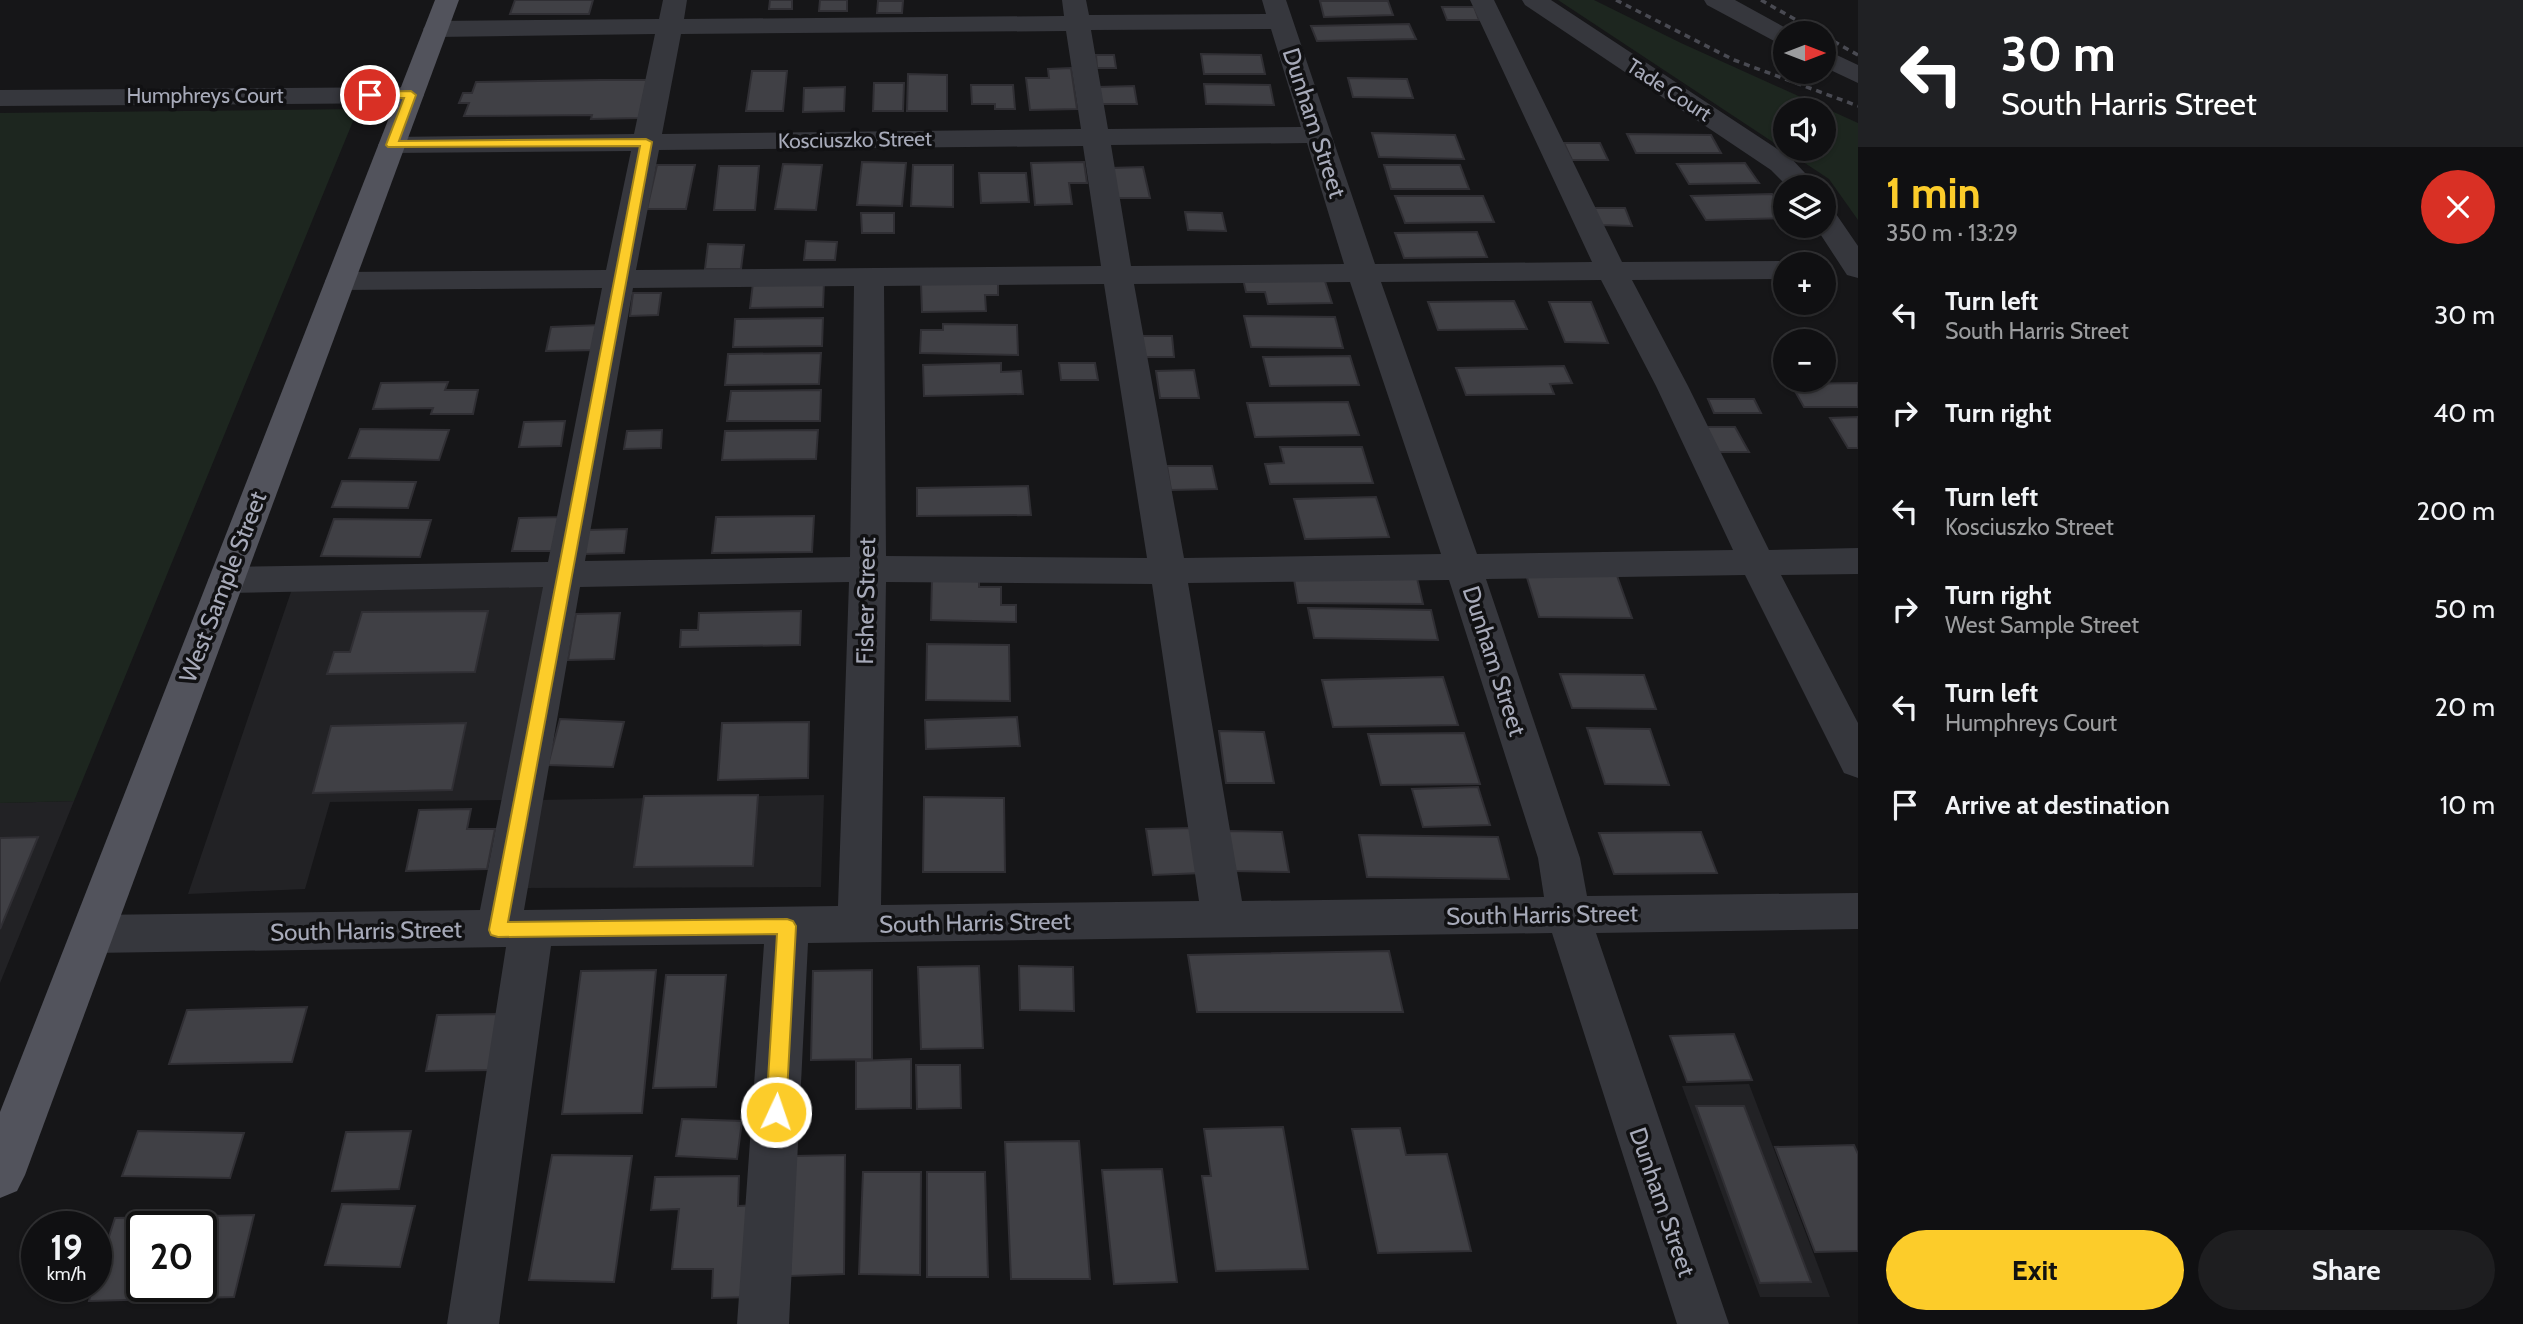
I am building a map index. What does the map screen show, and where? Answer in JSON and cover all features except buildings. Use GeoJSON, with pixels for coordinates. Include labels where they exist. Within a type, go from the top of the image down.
{"type":"FeatureCollection","features":[{"type":"Feature","properties":{"kind":"main road","name":"West Sample Street"},"geometry":{"type":"LineString","coordinates":[[0,1175],[441,15]]}},
{"type":"Feature","properties":{"kind":"street"},"geometry":{"type":"LineString","coordinates":[[473,1324],[514,929],[565,573],[619,279],[675,0]]}},
{"type":"Feature","properties":{"kind":"street"},"geometry":{"type":"LineString","coordinates":[[1482,0],[1611,270],[1672,386],[1756,561],[1858,762]]}},
{"type":"Feature","properties":{"kind":"street","name":"Tade Court"},"geometry":{"type":"LineString","coordinates":[[1534,0],[1781,164],[1792,175]]}},
{"type":"Feature","properties":{"kind":"street"},"geometry":{"type":"LineString","coordinates":[[1716,0],[1773,31]]}},
{"type":"Feature","properties":{"kind":"street"},"geometry":{"type":"LineString","coordinates":[[441,15],[669,28],[1076,12],[1278,11]]}},
{"type":"Feature","properties":{"kind":"street","name":"Dunham Street"},"geometry":{"type":"LineString","coordinates":[[1278,11],[1362,272],[1463,565],[1559,858],[1569,915],[1587,979],[1703,1324]]}},
{"type":"Feature","properties":{"kind":"street"},"geometry":{"type":"LineString","coordinates":[[1076,12],[1223,918]]}},
{"type":"Feature","properties":{"kind":"street"},"geometry":{"type":"LineString","coordinates":[[1836,63],[1858,75]]}},
{"type":"Feature","properties":{"kind":"street","name":"Humphreys Court"},"geometry":{"type":"LineString","coordinates":[[0,98],[411,95]]}},
{"type":"Feature","properties":{"kind":"street","name":"Kosciuszko Street"},"geometry":{"type":"LineString","coordinates":[[392,145],[1318,135]]}},
{"type":"Feature","properties":{"kind":"street"},"geometry":{"type":"LineString","coordinates":[[1836,235],[1858,269]]}},
{"type":"Feature","properties":{"kind":"street"},"geometry":{"type":"LineString","coordinates":[[1836,270],[1858,269]]}},
{"type":"Feature","properties":{"kind":"street"},"geometry":{"type":"LineString","coordinates":[[340,281],[1773,270]]}},
{"type":"Feature","properties":{"kind":"street","name":"Fisher Street"},"geometry":{"type":"LineString","coordinates":[[859,926],[868,569],[869,276]]}},
{"type":"Feature","properties":{"kind":"street"},"geometry":{"type":"LineString","coordinates":[[226,580],[868,569],[1168,571],[1858,561]]}},
{"type":"Feature","properties":{"kind":"street","name":"South Harris Street"},"geometry":{"type":"LineString","coordinates":[[92,934],[1858,911]]}},
{"type":"Feature","properties":{"kind":"street"},"geometry":{"type":"LineString","coordinates":[[764,1324],[787,926]]}},
{"type":"Feature","properties":{"kind":"shaded area"},"geometry":{"type":"Polygon","coordinates":[[[1558,0],[1594,0],[1803,98],[1773,98],[1773,142],[1558,0]]]}},
{"type":"Feature","properties":{"kind":"shaded area"},"geometry":{"type":"Polygon","coordinates":[[[358,109],[74,801],[0,803],[0,113],[358,109]]]}},
{"type":"Feature","properties":{"kind":"shaded area"},"geometry":{"type":"Polygon","coordinates":[[[1836,113],[1858,123],[1858,220],[1836,189],[1836,175],[1823,175],[1802,161],[1836,161],[1836,113]]]}},
{"type":"Feature","properties":{"kind":"shaded area"},"geometry":{"type":"Polygon","coordinates":[[[548,583],[508,800],[330,802],[305,889],[188,894],[293,586],[548,583]]]}},
{"type":"Feature","properties":{"kind":"shaded area"},"geometry":{"type":"Polygon","coordinates":[[[824,795],[821,887],[520,888],[537,800],[824,795]]]}},
{"type":"Feature","properties":{"kind":"shaded area"},"geometry":{"type":"Polygon","coordinates":[[[74,801],[0,983],[0,803],[74,801]]]}},
{"type":"Feature","properties":{"kind":"shaded area"},"geometry":{"type":"Polygon","coordinates":[[[1749,1084],[1830,1297],[1760,1297],[1682,1086],[1749,1084]]]}},
{"type":"Feature","properties":{"kind":"railway"},"geometry":{"type":"LineString","coordinates":[[1616,0],[1734,60],[1858,106]]}},
{"type":"Feature","properties":{"kind":"railway"},"geometry":{"type":"LineString","coordinates":[[1761,0],[1798,21]]}},
{"type":"Feature","properties":{"kind":"railway"},"geometry":{"type":"LineString","coordinates":[[1836,43],[1858,55]]}},
{"type":"Feature","properties":{"kind":"route"},"geometry":{"type":"LineString","coordinates":[[370,95],[411,95],[392,145],[646,142],[498,930],[787,926],[776,1112]]}}]}
